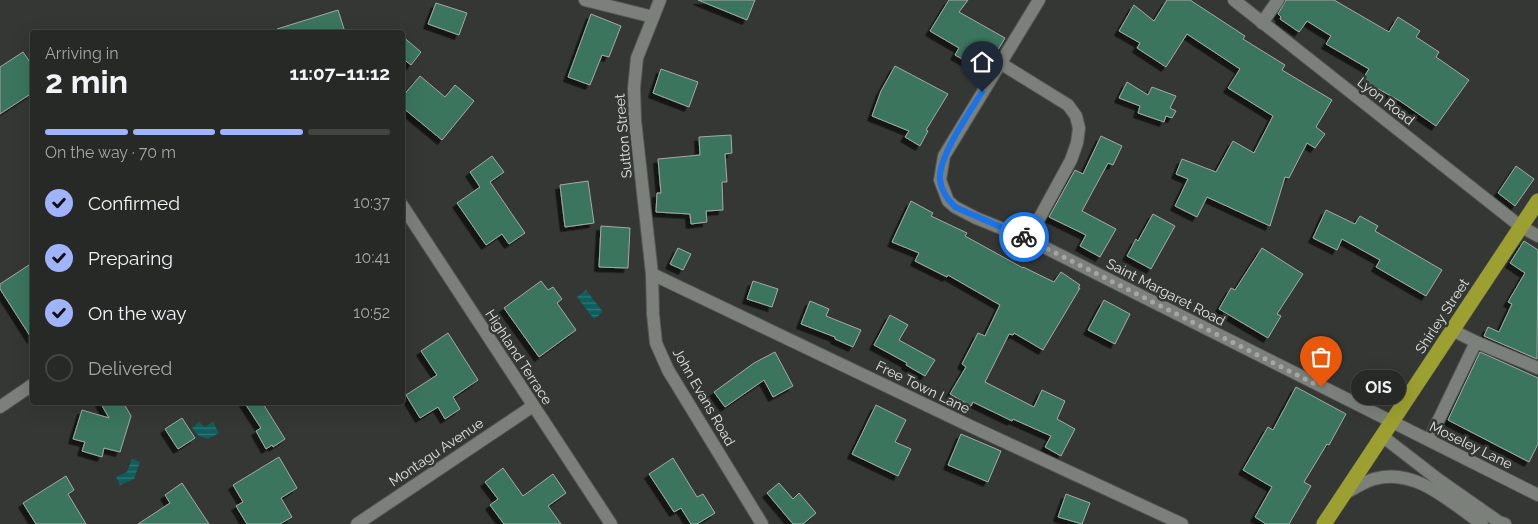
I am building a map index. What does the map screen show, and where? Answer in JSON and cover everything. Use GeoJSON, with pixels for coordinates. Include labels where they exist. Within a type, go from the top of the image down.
{"type":"FeatureCollection","features":[{"type":"Feature","properties":{"kind":"highway","name":"Shirley Street"},"geometry":{"type":"LineString","coordinates":[[1324,524],[1538,201]]}},
{"type":"Feature","properties":{"kind":"street"},"geometry":{"type":"LineString","coordinates":[[585,0],[653,17]]}},
{"type":"Feature","properties":{"kind":"street","name":"Sutton Street"},"geometry":{"type":"LineString","coordinates":[[652,274],[635,120],[634,88],[637,58],[660,0]]}},
{"type":"Feature","properties":{"kind":"street"},"geometry":{"type":"LineString","coordinates":[[1028,238],[1071,160],[1080,128],[1076,116],[1068,105],[1000,64],[1040,0]]}},
{"type":"Feature","properties":{"kind":"street","name":"Lyon Road"},"geometry":{"type":"LineString","coordinates":[[1234,0],[1520,226],[1538,236]]}},
{"type":"Feature","properties":{"kind":"street"},"geometry":{"type":"LineString","coordinates":[[1262,23],[1278,0]]}},
{"type":"Feature","properties":{"kind":"street","name":"Saint Margaret Road"},"geometry":{"type":"LineString","coordinates":[[1000,64],[944,156],[940,180],[948,201],[976,218],[1028,238],[1390,422]]}},
{"type":"Feature","properties":{"kind":"street","name":"Highland Terrace"},"geometry":{"type":"LineString","coordinates":[[405,210],[611,524]]}},
{"type":"Feature","properties":{"kind":"street","name":"John Evans Road"},"geometry":{"type":"LineString","coordinates":[[652,274],[656,344],[668,370],[762,524]]}},
{"type":"Feature","properties":{"kind":"street","name":"Free Town Lane"},"geometry":{"type":"LineString","coordinates":[[652,274],[968,425],[1182,524]]}},
{"type":"Feature","properties":{"kind":"street"},"geometry":{"type":"LineString","coordinates":[[1452,330],[1538,368]]}},
{"type":"Feature","properties":{"kind":"street"},"geometry":{"type":"LineString","coordinates":[[1429,440],[1476,342]]}},
{"type":"Feature","properties":{"kind":"street"},"geometry":{"type":"LineString","coordinates":[[0,407],[30,386]]}},
{"type":"Feature","properties":{"kind":"street","name":"Montagu Avenue"},"geometry":{"type":"LineString","coordinates":[[357,524],[533,406]]}},
{"type":"Feature","properties":{"kind":"street","name":"Moseley Lane"},"geometry":{"type":"LineString","coordinates":[[1390,422],[1538,495]]}},
{"type":"Feature","properties":{"kind":"street"},"geometry":{"type":"LineString","coordinates":[[1382,436],[1439,480],[1499,522],[1505,524]]}},
{"type":"Feature","properties":{"kind":"street"},"geometry":{"type":"LineString","coordinates":[[1342,495],[1373,479],[1403,476],[1426,485],[1482,524]]}},
{"type":"Feature","properties":{"kind":"water"},"geometry":{"type":"Polygon","coordinates":[[[586,290],[603,312],[594,319],[577,297],[586,290]]]}},
{"type":"Feature","properties":{"kind":"water"},"geometry":{"type":"Polygon","coordinates":[[[199,422],[205,427],[213,422],[219,433],[208,439],[199,436],[192,428],[199,422]]]}},
{"type":"Feature","properties":{"kind":"water"},"geometry":{"type":"Polygon","coordinates":[[[132,459],[140,462],[134,479],[120,485],[116,477],[127,472],[132,459]]]}},
{"type":"Feature","properties":{"kind":"building"},"geometry":{"type":"Polygon","coordinates":[[[698,0],[755,0],[747,20],[698,0]]]}},
{"type":"Feature","properties":{"kind":"building"},"geometry":{"type":"Polygon","coordinates":[[[949,0],[968,0],[959,12],[1005,38],[985,72],[955,55],[959,48],[930,31],[949,0]]]}},
{"type":"Feature","properties":{"kind":"building"},"geometry":{"type":"Polygon","coordinates":[[[1167,0],[1190,0],[1245,36],[1243,39],[1285,65],[1282,70],[1332,100],[1316,127],[1325,134],[1315,148],[1307,143],[1289,178],[1285,177],[1270,226],[1207,197],[1197,217],[1175,206],[1188,179],[1176,174],[1182,159],[1216,172],[1233,141],[1254,153],[1273,116],[1228,88],[1240,69],[1187,34],[1166,67],[1137,48],[1140,43],[1119,31],[1134,5],[1154,21],[1167,0]]]}},
{"type":"Feature","properties":{"kind":"building"},"geometry":{"type":"Polygon","coordinates":[[[1286,0],[1334,0],[1389,32],[1398,17],[1420,31],[1416,37],[1439,52],[1436,57],[1469,80],[1436,126],[1400,101],[1362,80],[1369,69],[1326,44],[1331,36],[1307,21],[1299,32],[1280,19],[1281,17],[1278,14],[1286,0]]]}},
{"type":"Feature","properties":{"kind":"building"},"geometry":{"type":"Polygon","coordinates":[[[436,3],[467,13],[459,35],[428,24],[436,3]]]}},
{"type":"Feature","properties":{"kind":"building"},"geometry":{"type":"Polygon","coordinates":[[[338,10],[344,30],[277,30],[338,10]]]}},
{"type":"Feature","properties":{"kind":"building"},"geometry":{"type":"Polygon","coordinates":[[[591,14],[621,26],[609,57],[602,55],[590,85],[568,77],[591,14]]]}},
{"type":"Feature","properties":{"kind":"building"},"geometry":{"type":"Polygon","coordinates":[[[405,39],[421,52],[411,65],[405,60],[405,39]]]}},
{"type":"Feature","properties":{"kind":"building"},"geometry":{"type":"Polygon","coordinates":[[[23,52],[30,62],[30,94],[0,114],[0,67],[23,52]]]}},
{"type":"Feature","properties":{"kind":"building"},"geometry":{"type":"Polygon","coordinates":[[[895,66],[948,94],[926,130],[928,131],[920,146],[905,137],[909,131],[872,116],[881,91],[895,66]]]}},
{"type":"Feature","properties":{"kind":"building"},"geometry":{"type":"Polygon","coordinates":[[[661,69],[698,82],[689,107],[653,93],[661,69]]]}},
{"type":"Feature","properties":{"kind":"building"},"geometry":{"type":"Polygon","coordinates":[[[420,76],[445,97],[455,85],[474,101],[442,140],[405,109],[405,94],[420,76]]]}},
{"type":"Feature","properties":{"kind":"building"},"geometry":{"type":"Polygon","coordinates":[[[1127,82],[1148,95],[1152,87],[1176,96],[1170,108],[1176,111],[1172,118],[1166,116],[1164,122],[1138,113],[1140,106],[1119,98],[1127,82]]]}},
{"type":"Feature","properties":{"kind":"building"},"geometry":{"type":"Polygon","coordinates":[[[731,135],[732,153],[725,154],[727,182],[722,182],[723,210],[706,211],[707,222],[691,224],[690,214],[656,212],[657,193],[661,193],[658,159],[700,155],[699,137],[731,135]]]}},
{"type":"Feature","properties":{"kind":"building"},"geometry":{"type":"Polygon","coordinates":[[[1101,136],[1122,146],[1113,165],[1108,163],[1082,211],[1116,229],[1100,257],[1080,246],[1086,235],[1049,217],[1075,170],[1083,174],[1101,136]]]}},
{"type":"Feature","properties":{"kind":"building"},"geometry":{"type":"Polygon","coordinates":[[[492,156],[504,172],[490,182],[525,233],[509,244],[502,234],[486,245],[457,203],[480,187],[470,172],[492,156]]]}},
{"type":"Feature","properties":{"kind":"building"},"geometry":{"type":"Polygon","coordinates":[[[1516,166],[1534,179],[1515,206],[1498,193],[1516,166]]]}},
{"type":"Feature","properties":{"kind":"building"},"geometry":{"type":"Polygon","coordinates":[[[588,181],[594,223],[565,227],[560,185],[588,181]]]}},
{"type":"Feature","properties":{"kind":"building"},"geometry":{"type":"Polygon","coordinates":[[[911,201],[933,213],[931,216],[967,233],[965,236],[1023,268],[1054,282],[1061,272],[1080,285],[1043,350],[1014,333],[1013,335],[1009,334],[985,382],[1034,407],[1042,390],[1065,401],[1057,419],[1075,429],[1061,456],[1045,447],[1051,436],[1013,419],[1012,421],[973,402],[971,406],[950,394],[966,367],[962,364],[978,333],[985,336],[1000,305],[948,275],[947,277],[915,261],[919,253],[892,242],[911,201]]]}},
{"type":"Feature","properties":{"kind":"building"},"geometry":{"type":"Polygon","coordinates":[[[1326,210],[1355,224],[1360,216],[1378,226],[1375,231],[1442,270],[1426,296],[1376,267],[1380,260],[1342,239],[1337,250],[1313,238],[1326,210]]]}},
{"type":"Feature","properties":{"kind":"building"},"geometry":{"type":"Polygon","coordinates":[[[1153,214],[1175,226],[1151,269],[1127,256],[1153,214]]]}},
{"type":"Feature","properties":{"kind":"building"},"geometry":{"type":"Polygon","coordinates":[[[601,226],[630,228],[628,268],[599,267],[601,226]]]}},
{"type":"Feature","properties":{"kind":"building"},"geometry":{"type":"Polygon","coordinates":[[[1524,241],[1538,250],[1537,359],[1484,336],[1488,327],[1499,332],[1512,304],[1508,302],[1525,273],[1510,263],[1524,241]]]}},
{"type":"Feature","properties":{"kind":"building"},"geometry":{"type":"Polygon","coordinates":[[[678,248],[691,254],[683,270],[670,264],[678,248]]]}},
{"type":"Feature","properties":{"kind":"building"},"geometry":{"type":"Polygon","coordinates":[[[1262,248],[1303,274],[1277,314],[1281,316],[1268,338],[1219,309],[1231,288],[1235,290],[1262,248]]]}},
{"type":"Feature","properties":{"kind":"building"},"geometry":{"type":"Polygon","coordinates":[[[30,264],[30,336],[0,289],[0,284],[30,264]]]}},
{"type":"Feature","properties":{"kind":"building"},"geometry":{"type":"Polygon","coordinates":[[[541,281],[548,290],[553,287],[562,299],[557,303],[576,330],[539,357],[504,308],[541,281]]]}},
{"type":"Feature","properties":{"kind":"building"},"geometry":{"type":"Polygon","coordinates":[[[753,281],[778,289],[772,307],[747,299],[753,281]]]}},
{"type":"Feature","properties":{"kind":"building"},"geometry":{"type":"Polygon","coordinates":[[[1104,300],[1130,314],[1115,344],[1088,330],[1104,300]]]}},
{"type":"Feature","properties":{"kind":"building"},"geometry":{"type":"Polygon","coordinates":[[[810,301],[829,309],[826,316],[861,330],[853,347],[835,339],[835,337],[801,324],[810,301]]]}},
{"type":"Feature","properties":{"kind":"building"},"geometry":{"type":"Polygon","coordinates":[[[890,315],[908,325],[899,340],[935,360],[925,376],[906,365],[907,363],[874,345],[890,315]]]}},
{"type":"Feature","properties":{"kind":"building"},"geometry":{"type":"Polygon","coordinates":[[[448,333],[478,380],[453,397],[460,409],[445,419],[438,407],[420,418],[406,395],[437,375],[421,351],[448,333]]]}},
{"type":"Feature","properties":{"kind":"building"},"geometry":{"type":"Polygon","coordinates":[[[775,352],[793,386],[773,397],[764,380],[725,407],[714,392],[754,363],[775,352]]]}},
{"type":"Feature","properties":{"kind":"building"},"geometry":{"type":"Polygon","coordinates":[[[1480,352],[1538,378],[1538,444],[1529,462],[1448,420],[1480,352]]]}},
{"type":"Feature","properties":{"kind":"building"},"geometry":{"type":"Polygon","coordinates":[[[1296,387],[1346,414],[1329,445],[1327,444],[1304,482],[1311,486],[1289,524],[1266,524],[1255,517],[1272,487],[1243,470],[1268,427],[1273,430],[1296,387]]]}},
{"type":"Feature","properties":{"kind":"building"},"geometry":{"type":"Polygon","coordinates":[[[102,405],[125,405],[131,416],[120,452],[104,448],[102,457],[82,451],[85,442],[73,439],[82,410],[109,418],[102,405]]]}},
{"type":"Feature","properties":{"kind":"building"},"geometry":{"type":"Polygon","coordinates":[[[246,405],[264,405],[285,439],[266,449],[256,431],[261,428],[246,405]]]}},
{"type":"Feature","properties":{"kind":"building"},"geometry":{"type":"Polygon","coordinates":[[[876,405],[906,420],[895,442],[911,449],[898,476],[852,454],[876,405]]]}},
{"type":"Feature","properties":{"kind":"building"},"geometry":{"type":"Polygon","coordinates":[[[182,418],[195,438],[178,449],[165,429],[182,418]]]}},
{"type":"Feature","properties":{"kind":"building"},"geometry":{"type":"Polygon","coordinates":[[[961,434],[1001,451],[988,482],[948,465],[961,434]]]}},
{"type":"Feature","properties":{"kind":"building"},"geometry":{"type":"Polygon","coordinates":[[[279,457],[297,488],[281,498],[292,517],[280,524],[247,524],[236,506],[243,502],[233,485],[279,457]]]}},
{"type":"Feature","properties":{"kind":"building"},"geometry":{"type":"Polygon","coordinates":[[[673,458],[697,497],[703,494],[715,513],[697,524],[691,524],[681,508],[674,512],[649,474],[673,458]]]}},
{"type":"Feature","properties":{"kind":"building"},"geometry":{"type":"Polygon","coordinates":[[[503,468],[523,496],[553,474],[566,493],[548,506],[561,524],[504,524],[490,505],[498,499],[485,482],[503,468]]]}},
{"type":"Feature","properties":{"kind":"building"},"geometry":{"type":"Polygon","coordinates":[[[66,476],[74,490],[68,494],[86,524],[36,524],[23,503],[66,476]]]}},
{"type":"Feature","properties":{"kind":"building"},"geometry":{"type":"Polygon","coordinates":[[[182,483],[209,524],[138,524],[170,503],[165,495],[182,483]]]}},
{"type":"Feature","properties":{"kind":"building"},"geometry":{"type":"Polygon","coordinates":[[[779,483],[793,499],[799,493],[816,513],[803,524],[793,524],[767,493],[779,483]]]}},
{"type":"Feature","properties":{"kind":"building"},"geometry":{"type":"Polygon","coordinates":[[[1066,494],[1090,503],[1082,524],[1058,517],[1066,494]]]}},
{"type":"Feature","properties":{"kind":"way so far"},"geometry":{"type":"LineString","coordinates":[[1024,237],[1321,387]]}},
{"type":"Feature","properties":{"kind":"place","name":"OIS"},"geometry":{"type":"Point","coordinates":[1321,387]}},
{"type":"Feature","properties":{"kind":"route"},"geometry":{"type":"LineString","coordinates":[[982,92],[944,156],[940,180],[948,201],[955,207],[976,218],[1024,237]]}}]}
